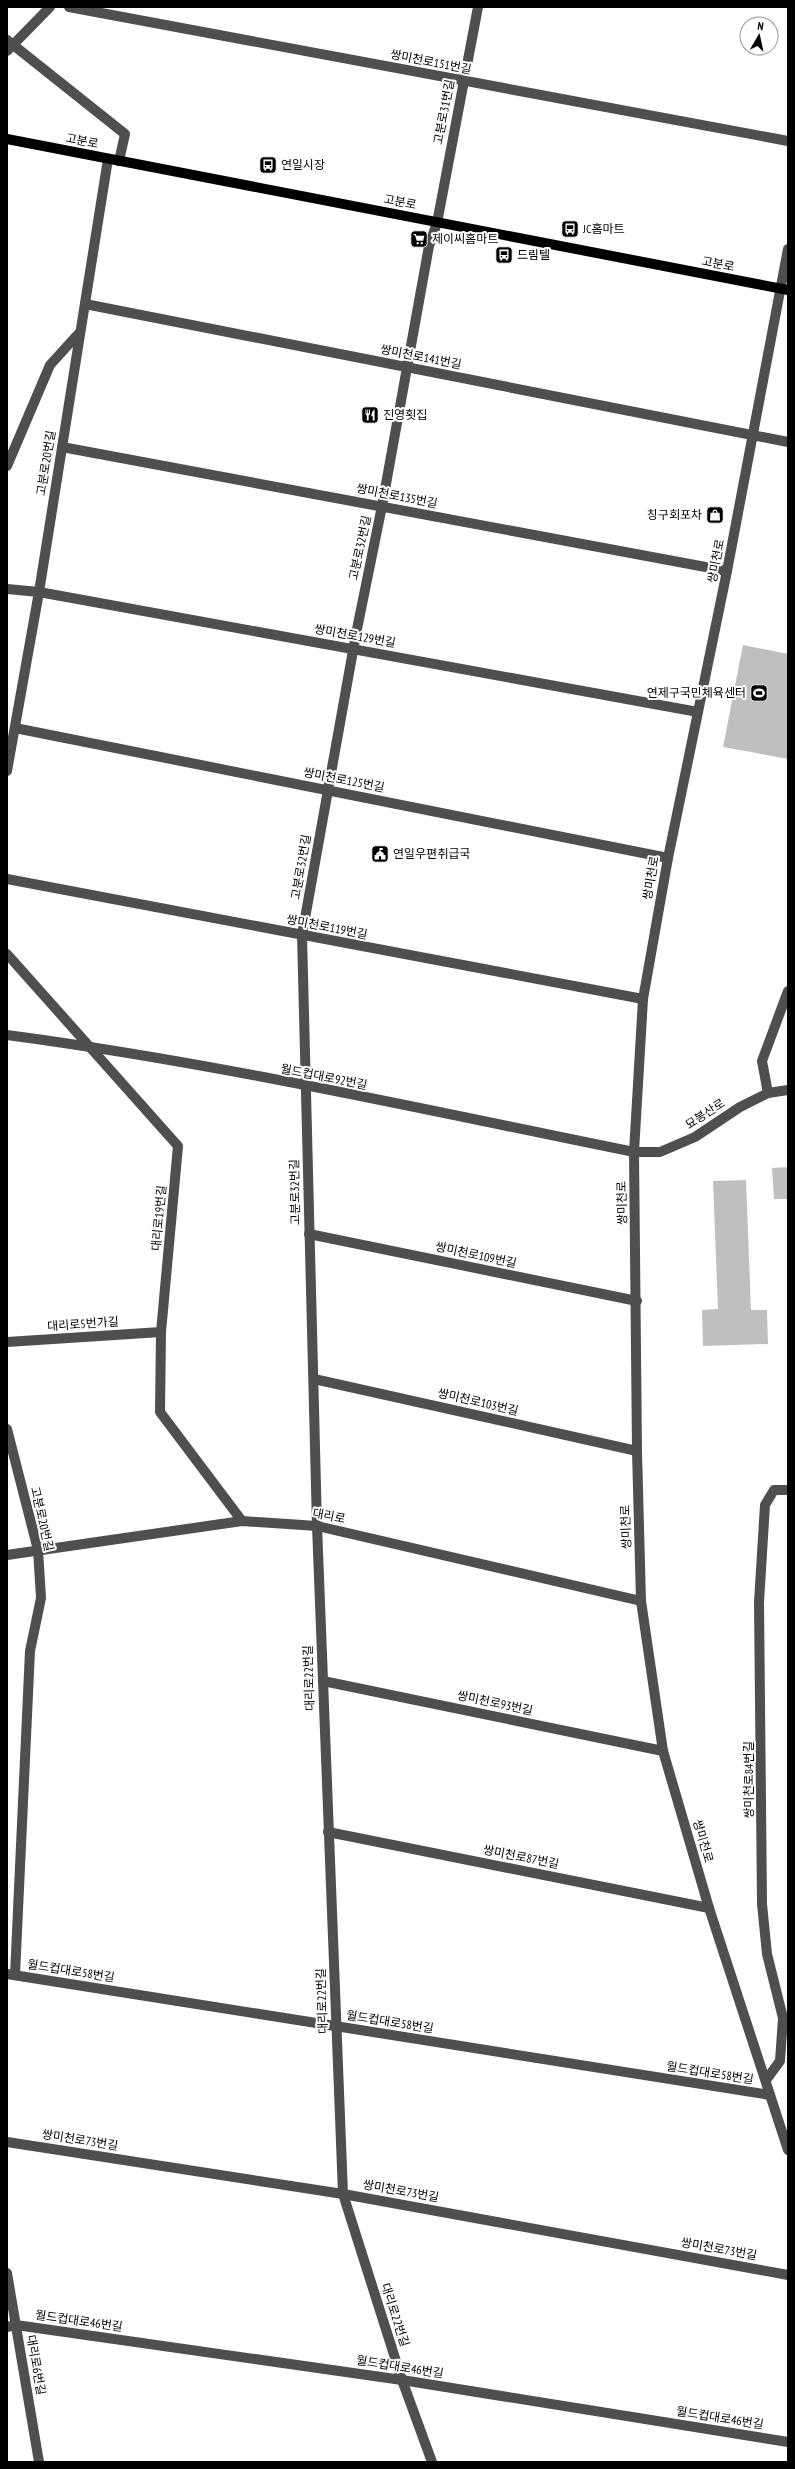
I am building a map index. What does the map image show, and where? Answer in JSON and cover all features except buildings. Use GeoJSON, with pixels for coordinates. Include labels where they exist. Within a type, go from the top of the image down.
{"type":"FeatureCollection","features":[{"type":"Feature","properties":{"kind":"main road","name":"고분로"},"geometry":{"type":"LineString","coordinates":[[7,140],[784,290]]}},
{"type":"Feature","properties":{"kind":"street"},"geometry":{"type":"LineString","coordinates":[[50,7],[9,45],[125,134],[119,161]]}},
{"type":"Feature","properties":{"kind":"street","name":"쌍미천로151번길"},"geometry":{"type":"LineString","coordinates":[[69,7],[788,140]]}},
{"type":"Feature","properties":{"kind":"street","name":"고분로31번길"},"geometry":{"type":"LineString","coordinates":[[437,222],[478,7]]}},
{"type":"Feature","properties":{"kind":"street","name":"고분로20번길"},"geometry":{"type":"LineString","coordinates":[[7,771],[39,592],[108,159]]}},
{"type":"Feature","properties":{"kind":"street","name":"고분로32번길"},"geometry":{"type":"LineString","coordinates":[[316,1526],[314,1379],[302,935],[327,790],[353,649],[382,506],[429,246],[437,222]]}},
{"type":"Feature","properties":{"kind":"street","name":"쌍미천로"},"geometry":{"type":"LineString","coordinates":[[788,249],[784,290],[753,435],[727,571],[668,858],[643,999],[634,1152],[637,1301],[637,1451],[641,1601],[663,1751],[709,1908],[788,2150]]}},
{"type":"Feature","properties":{"kind":"street","name":"쌍미천로141번길"},"geometry":{"type":"LineString","coordinates":[[85,304],[788,442]]}},
{"type":"Feature","properties":{"kind":"street"},"geometry":{"type":"LineString","coordinates":[[7,466],[50,366],[80,332]]}},
{"type":"Feature","properties":{"kind":"street","name":"쌍미천로135번길"},"geometry":{"type":"LineString","coordinates":[[62,447],[727,571]]}},
{"type":"Feature","properties":{"kind":"street","name":"쌍미천로129번길"},"geometry":{"type":"LineString","coordinates":[[7,589],[39,592],[698,712]]}},
{"type":"Feature","properties":{"kind":"street","name":"쌍미천로125번길"},"geometry":{"type":"LineString","coordinates":[[15,728],[668,858]]}},
{"type":"Feature","properties":{"kind":"street","name":"쌍미천로119번길"},"geometry":{"type":"LineString","coordinates":[[7,879],[643,999]]}},
{"type":"Feature","properties":{"kind":"street","name":"대리로19번길"},"geometry":{"type":"LineString","coordinates":[[7,954],[178,1146],[161,1332],[160,1412],[242,1521]]}},
{"type":"Feature","properties":{"kind":"street"},"geometry":{"type":"LineString","coordinates":[[768,1093],[762,1061],[788,991]]}},
{"type":"Feature","properties":{"kind":"street","name":"월드컵대로92번길"},"geometry":{"type":"LineString","coordinates":[[7,1035],[90,1046],[306,1086],[634,1152]]}},
{"type":"Feature","properties":{"kind":"street","name":"묘봉산로"},"geometry":{"type":"LineString","coordinates":[[634,1152],[660,1152],[695,1137],[740,1107],[768,1093],[788,1090]]}},
{"type":"Feature","properties":{"kind":"street","name":"쌍미천로109번길"},"geometry":{"type":"LineString","coordinates":[[309,1234],[637,1301]]}},
{"type":"Feature","properties":{"kind":"street","name":"대리로5번가길"},"geometry":{"type":"LineString","coordinates":[[7,1342],[161,1332]]}},
{"type":"Feature","properties":{"kind":"street","name":"쌍미천로103번길"},"geometry":{"type":"LineString","coordinates":[[314,1379],[637,1451]]}},
{"type":"Feature","properties":{"kind":"street","name":"고분로20번길"},"geometry":{"type":"LineString","coordinates":[[7,1429],[38,1550],[41,1598],[30,1650],[11,1974]]}},
{"type":"Feature","properties":{"kind":"street","name":"쌍미천로84번길"},"geometry":{"type":"LineString","coordinates":[[766,2080],[780,2061],[783,2018],[766,1954],[762,1904],[759,1602],[764,1504],[774,1490],[788,1490]]}},
{"type":"Feature","properties":{"kind":"street","name":"대리로"},"geometry":{"type":"LineString","coordinates":[[7,1555],[242,1521],[316,1526],[641,1601]]}},
{"type":"Feature","properties":{"kind":"street","name":"대리로22번길"},"geometry":{"type":"LineString","coordinates":[[316,1526],[342,2194],[402,2380],[432,2462]]}},
{"type":"Feature","properties":{"kind":"street","name":"쌍미천로93번길"},"geometry":{"type":"LineString","coordinates":[[322,1681],[663,1751]]}},
{"type":"Feature","properties":{"kind":"street","name":"쌍미천로87번길"},"geometry":{"type":"LineString","coordinates":[[328,1832],[709,1908]]}},
{"type":"Feature","properties":{"kind":"street","name":"월드컵대로58번길"},"geometry":{"type":"LineString","coordinates":[[11,1974],[770,2095]]}},
{"type":"Feature","properties":{"kind":"street","name":"쌍미천로73번길"},"geometry":{"type":"LineString","coordinates":[[7,2142],[342,2194],[788,2275]]}},
{"type":"Feature","properties":{"kind":"street","name":"대리로6번길"},"geometry":{"type":"LineString","coordinates":[[7,2273],[12,2326],[40,2462]]}},
{"type":"Feature","properties":{"kind":"street","name":"월드컵대로46번길"},"geometry":{"type":"LineString","coordinates":[[12,2326],[402,2380],[788,2442]]}},
{"type":"Feature","properties":{"kind":"place","name":"연일시장"},"geometry":{"type":"Point","coordinates":[268,165]}},
{"type":"Feature","properties":{"kind":"place","name":"JC홈마트"},"geometry":{"type":"Point","coordinates":[570,229]}},
{"type":"Feature","properties":{"kind":"place","name":"제이씨홈마트"},"geometry":{"type":"Point","coordinates":[419,239]}},
{"type":"Feature","properties":{"kind":"place","name":"드림텔"},"geometry":{"type":"Point","coordinates":[504,255]}},
{"type":"Feature","properties":{"kind":"place","name":"진영횟집"},"geometry":{"type":"Point","coordinates":[370,415]}},
{"type":"Feature","properties":{"kind":"place","name":"칭구회포차"},"geometry":{"type":"Point","coordinates":[715,515]}},
{"type":"Feature","properties":{"kind":"place","name":"연제구국민체육센터"},"geometry":{"type":"Point","coordinates":[759,693]}},
{"type":"Feature","properties":{"kind":"place","name":"연일우편취급국"},"geometry":{"type":"Point","coordinates":[380,854]}}]}
